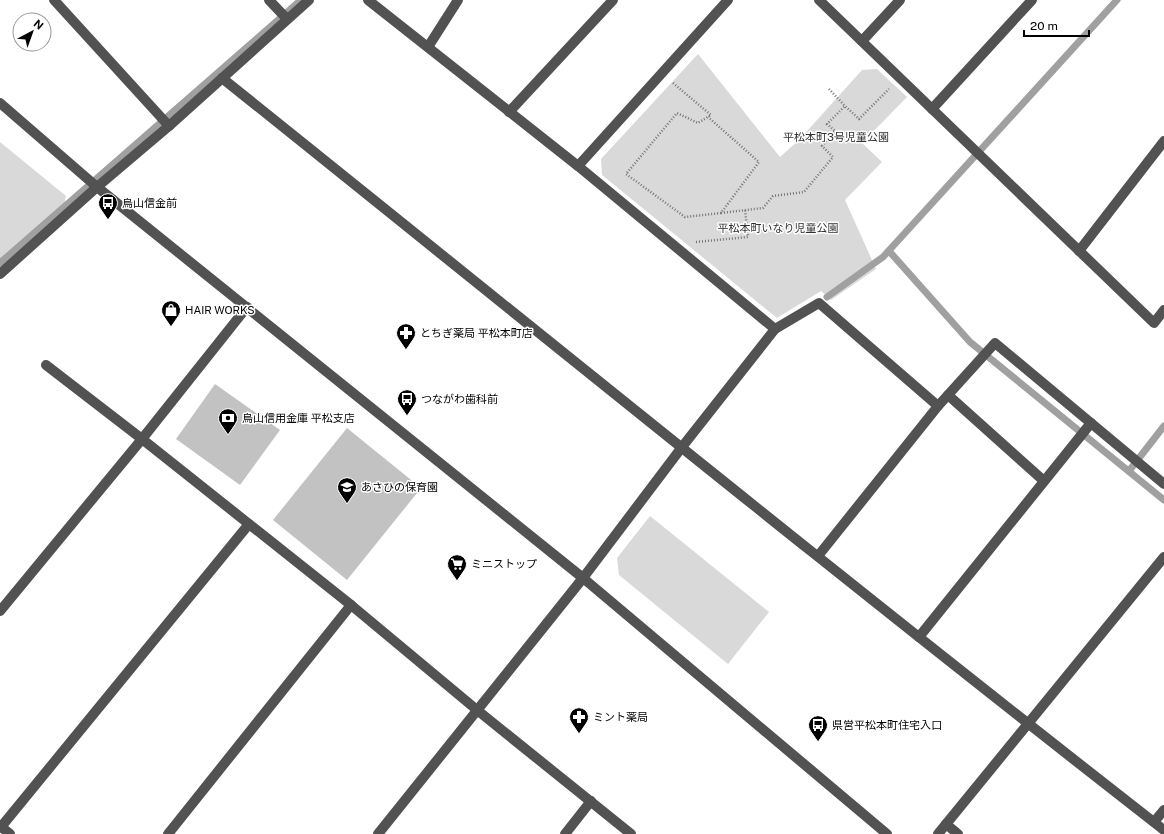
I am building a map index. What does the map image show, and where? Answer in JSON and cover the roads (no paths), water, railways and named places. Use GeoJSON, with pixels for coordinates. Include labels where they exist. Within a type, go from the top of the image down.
{"type":"FeatureCollection","features":[{"type":"Feature","properties":{"kind":"street"},"geometry":{"type":"LineString","coordinates":[[54,0],[169,126]]}},
{"type":"Feature","properties":{"kind":"street"},"geometry":{"type":"LineString","coordinates":[[269,0],[287,19]]}},
{"type":"Feature","properties":{"kind":"street"},"geometry":{"type":"LineString","coordinates":[[0,274],[97,187],[169,126],[309,0]]}},
{"type":"Feature","properties":{"kind":"street"},"geometry":{"type":"LineString","coordinates":[[368,0],[578,166],[775,329]]}},
{"type":"Feature","properties":{"kind":"street"},"geometry":{"type":"LineString","coordinates":[[428,46],[458,0]]}},
{"type":"Feature","properties":{"kind":"street"},"geometry":{"type":"LineString","coordinates":[[509,112],[613,0]]}},
{"type":"Feature","properties":{"kind":"street"},"geometry":{"type":"LineString","coordinates":[[578,166],[728,0]]}},
{"type":"Feature","properties":{"kind":"street"},"geometry":{"type":"LineString","coordinates":[[819,0],[1154,323],[1164,310]]}},
{"type":"Feature","properties":{"kind":"street"},"geometry":{"type":"LineString","coordinates":[[862,41],[900,0]]}},
{"type":"Feature","properties":{"kind":"street"},"geometry":{"type":"LineString","coordinates":[[932,109],[1032,0]]}},
{"type":"Feature","properties":{"kind":"street"},"geometry":{"type":"LineString","coordinates":[[222,78],[919,637],[1164,830]]}},
{"type":"Feature","properties":{"kind":"street"},"geometry":{"type":"LineString","coordinates":[[0,103],[97,187],[583,578],[886,834]]}},
{"type":"Feature","properties":{"kind":"street"},"geometry":{"type":"LineString","coordinates":[[1079,251],[1164,141]]}},
{"type":"Feature","properties":{"kind":"street"},"geometry":{"type":"LineString","coordinates":[[378,834],[583,578],[682,447],[775,329],[820,303],[938,406]]}},
{"type":"Feature","properties":{"kind":"street"},"geometry":{"type":"LineString","coordinates":[[0,611],[142,439],[247,307]]}},
{"type":"Feature","properties":{"kind":"street"},"geometry":{"type":"LineString","coordinates":[[818,556],[938,406],[995,343],[1164,484]]}},
{"type":"Feature","properties":{"kind":"street"},"geometry":{"type":"LineString","coordinates":[[46,365],[142,439],[351,605],[477,710],[631,834]]}},
{"type":"Feature","properties":{"kind":"street"},"geometry":{"type":"LineString","coordinates":[[948,395],[1044,481]]}},
{"type":"Feature","properties":{"kind":"street"},"geometry":{"type":"LineString","coordinates":[[919,637],[1091,423]]}},
{"type":"Feature","properties":{"kind":"street"},"geometry":{"type":"LineString","coordinates":[[10,834],[0,826],[249,524]]}},
{"type":"Feature","properties":{"kind":"street"},"geometry":{"type":"LineString","coordinates":[[938,834],[1164,557]]}},
{"type":"Feature","properties":{"kind":"street"},"geometry":{"type":"LineString","coordinates":[[168,834],[351,605]]}},
{"type":"Feature","properties":{"kind":"street"},"geometry":{"type":"LineString","coordinates":[[565,834],[591,802]]}},
{"type":"Feature","properties":{"kind":"street"},"geometry":{"type":"LineString","coordinates":[[1154,822],[1164,810]]}},
{"type":"Feature","properties":{"kind":"street"},"geometry":{"type":"LineString","coordinates":[[946,824],[958,834]]}},
{"type":"Feature","properties":{"kind":"waterway"},"geometry":{"type":"LineString","coordinates":[[0,263],[301,0]]}},
{"type":"Feature","properties":{"kind":"waterway"},"geometry":{"type":"LineString","coordinates":[[827,297],[883,257],[1117,0]]}},
{"type":"Feature","properties":{"kind":"waterway"},"geometry":{"type":"LineString","coordinates":[[889,251],[970,342],[1164,500]]}},
{"type":"Feature","properties":{"kind":"waterway"},"geometry":{"type":"LineString","coordinates":[[1129,471],[1164,426]]}},
{"type":"Feature","properties":{"kind":"place","name":"烏山信金前"},"geometry":{"type":"Point","coordinates":[108,220]}},
{"type":"Feature","properties":{"kind":"place","name":"HAIR WORKS"},"geometry":{"type":"Point","coordinates":[171,327]}},
{"type":"Feature","properties":{"kind":"place","name":"とちぎ薬局 平松本町店"},"geometry":{"type":"Point","coordinates":[406,350]}},
{"type":"Feature","properties":{"kind":"place","name":"つながわ歯科前"},"geometry":{"type":"Point","coordinates":[407,416]}},
{"type":"Feature","properties":{"kind":"place","name":"烏山信用金庫 平松支店"},"geometry":{"type":"Point","coordinates":[228,435]}},
{"type":"Feature","properties":{"kind":"place","name":"あさひの保育園"},"geometry":{"type":"Point","coordinates":[347,504]}},
{"type":"Feature","properties":{"kind":"place","name":"ミニストップ"},"geometry":{"type":"Point","coordinates":[457,581]}},
{"type":"Feature","properties":{"kind":"place","name":"ミント薬局"},"geometry":{"type":"Point","coordinates":[579,734]}},
{"type":"Feature","properties":{"kind":"place","name":"県営平松本町住宅入口"},"geometry":{"type":"Point","coordinates":[818,742]}},
{"type":"Feature","properties":{"kind":"park label","name":"平松本町3号児童公園"},"geometry":{"type":"Point","coordinates":[836,137]}},
{"type":"Feature","properties":{"kind":"park label","name":"平松本町いなり児童公園"},"geometry":{"type":"Point","coordinates":[778,228]}}]}
